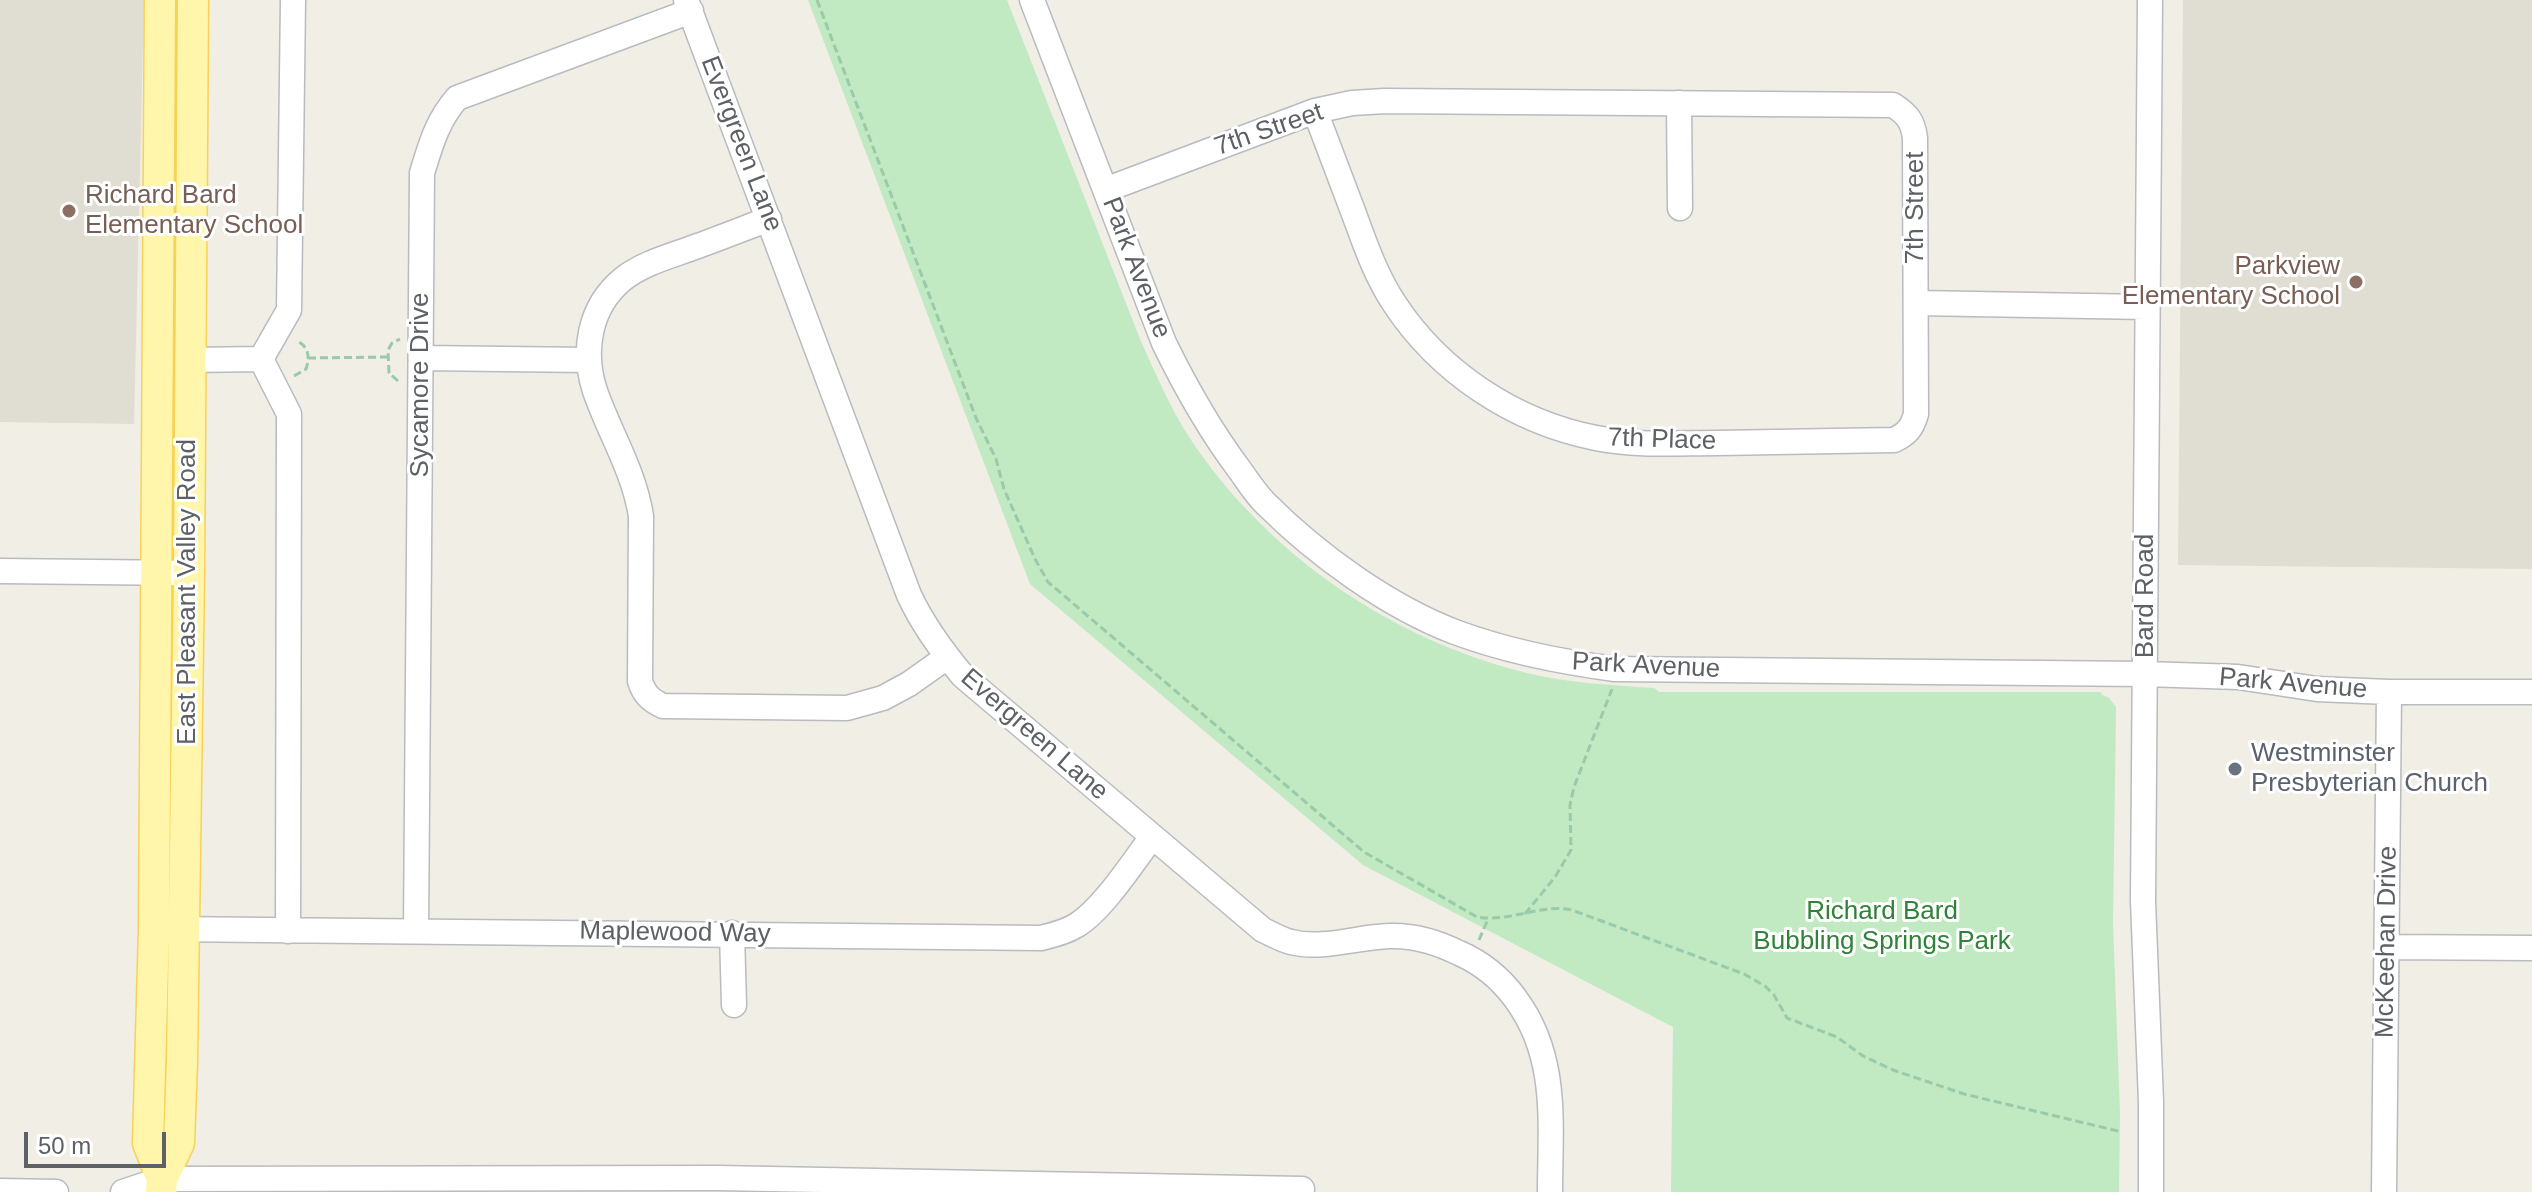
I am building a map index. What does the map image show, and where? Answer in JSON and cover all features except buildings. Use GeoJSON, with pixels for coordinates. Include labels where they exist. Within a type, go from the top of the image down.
{"type":"FeatureCollection","features":[{"type":"Feature","properties":{"kind":"main road","name":"East Pleasant Valley Road"},"geometry":{"type":"LineString","coordinates":[[160,0],[154,929],[148,1143],[161,1186]]}},
{"type":"Feature","properties":{"kind":"main road","name":"East Pleasant Valley Road"},"geometry":{"type":"LineString","coordinates":[[161,1186],[179,1143],[185,929],[193,0]]}},
{"type":"Feature","properties":{"kind":"street"},"geometry":{"type":"LineString","coordinates":[[288,931],[289,414],[266,369],[273,337],[289,310],[293,0]]}},
{"type":"Feature","properties":{"kind":"street","name":"Park Avenue"},"geometry":{"type":"LineString","coordinates":[[1032,0],[1164,343],[1191,398],[1222,446],[1264,501],[1332,561],[1392,601],[1453,631],[1517,651],[1569,663],[1615,669],[2145,674],[2238,677],[2317,689],[2532,692]]}},
{"type":"Feature","properties":{"kind":"street","name":"Bard Road"},"geometry":{"type":"LineString","coordinates":[[2150,0],[2143,901],[2151,1102],[2151,1192]]}},
{"type":"Feature","properties":{"kind":"street","name":"Evergreen Lane"},"geometry":{"type":"LineString","coordinates":[[688,6],[922,623],[963,676],[1263,930],[1292,942],[1323,944],[1388,936],[1411,937],[1439,944],[1470,958],[1506,986],[1528,1016],[1543,1049],[1550,1092],[1550,1192]]}},
{"type":"Feature","properties":{"kind":"street","name":"Sycamore Drive"},"geometry":{"type":"LineString","coordinates":[[416,930],[422,173],[435,129],[457,98],[688,6]]}},
{"type":"Feature","properties":{"kind":"street","name":"7th Street"},"geometry":{"type":"LineString","coordinates":[[1105,190],[1315,111],[1352,103],[1893,105],[1905,113],[1913,124],[1915,138],[1916,303],[2147,307]]}},
{"type":"Feature","properties":{"kind":"street"},"geometry":{"type":"LineString","coordinates":[[1679,103],[1680,208]]}},
{"type":"Feature","properties":{"kind":"street","name":"7th Place"},"geometry":{"type":"LineString","coordinates":[[1315,111],[1369,255],[1393,302],[1420,339],[1472,385],[1494,399],[1564,430],[1597,439],[1641,444],[1894,440],[1905,435],[1913,426],[1916,414],[1916,303]]}},
{"type":"Feature","properties":{"kind":"street"},"geometry":{"type":"LineString","coordinates":[[769,219],[652,263],[623,279],[612,290],[591,330],[588,360],[601,406],[628,464],[641,516],[640,681],[644,692],[652,701],[663,706],[847,708],[883,698],[947,657]]}},
{"type":"Feature","properties":{"kind":"street"},"geometry":{"type":"LineString","coordinates":[[421,358],[588,360]]}},
{"type":"Feature","properties":{"kind":"street"},"geometry":{"type":"LineString","coordinates":[[189,360],[266,369]]}},
{"type":"Feature","properties":{"kind":"street"},"geometry":{"type":"LineString","coordinates":[[0,571],[189,573]]}},
{"type":"Feature","properties":{"kind":"street","name":"McKeehan Drive"},"geometry":{"type":"LineString","coordinates":[[2384,1192],[2389,692]]}},
{"type":"Feature","properties":{"kind":"street","name":"Maplewood Way"},"geometry":{"type":"LineString","coordinates":[[154,929],[1041,938],[1059,934],[1092,915],[1152,837]]}},
{"type":"Feature","properties":{"kind":"street"},"geometry":{"type":"LineString","coordinates":[[732,933],[734,1005]]}},
{"type":"Feature","properties":{"kind":"street"},"geometry":{"type":"LineString","coordinates":[[2388,947],[2532,948]]}},
{"type":"Feature","properties":{"kind":"street"},"geometry":{"type":"LineString","coordinates":[[123,1192],[161,1186],[717,1178],[1302,1189]]}},
{"type":"Feature","properties":{"kind":"street"},"geometry":{"type":"LineString","coordinates":[[0,1191],[56,1192]]}},
{"type":"Feature","properties":{"kind":"path"},"geometry":{"type":"LineString","coordinates":[[817,0],[976,418],[996,459],[1004,489],[1048,582],[1364,852],[1477,917],[1493,920],[1556,908],[1572,910],[1744,974],[1765,986],[1792,1022],[1837,1037],[1863,1056],[1893,1070],[1964,1094],[2122,1132]]}},
{"type":"Feature","properties":{"kind":"path"},"geometry":{"type":"LineString","coordinates":[[266,369],[300,374],[306,369],[308,358],[305,346],[273,337]]}},
{"type":"Feature","properties":{"kind":"path"},"geometry":{"type":"LineString","coordinates":[[404,338],[392,343],[387,357],[389,373],[394,379],[404,382]]}},
{"type":"Feature","properties":{"kind":"path"},"geometry":{"type":"LineString","coordinates":[[308,358],[387,357]]}},
{"type":"Feature","properties":{"kind":"path"},"geometry":{"type":"LineString","coordinates":[[1525,914],[1555,877],[1571,850],[1570,805],[1574,787],[1613,687],[1615,669]]}},
{"type":"Feature","properties":{"kind":"shaded area","name":"Richard Bard Elementary School"},"geometry":{"type":"Polygon","coordinates":[[[0,0],[144,0],[134,424],[0,422],[0,0]]]}},
{"type":"Feature","properties":{"kind":"shaded area","name":"Parkview Elementary School"},"geometry":{"type":"Polygon","coordinates":[[[2183,0],[2532,0],[2532,569],[2178,565],[2183,0]]]}},
{"type":"Feature","properties":{"kind":"green space","name":"Richard Bard Bubbling Springs Park"},"geometry":{"type":"Polygon","coordinates":[[[808,0],[1007,0],[1140,339],[1189,437],[1255,519],[1336,586],[1381,615],[1428,639],[1527,673],[1574,681],[1654,688],[1659,692],[2101,692],[2108,697],[2116,707],[2113,923],[2120,1113],[2119,1192],[1671,1192],[1673,1027],[1363,865],[1030,584],[808,0]]]}},
{"type":"Feature","properties":{"kind":"place","name":"Richard Bard Elementary School"},"geometry":{"type":"Point","coordinates":[69,211]}},
{"type":"Feature","properties":{"kind":"place","name":"Parkview Elementary School"},"geometry":{"type":"Point","coordinates":[2356,282]}},
{"type":"Feature","properties":{"kind":"place","name":"Westminster Presbyterian Church"},"geometry":{"type":"Point","coordinates":[2235,769]}}]}
